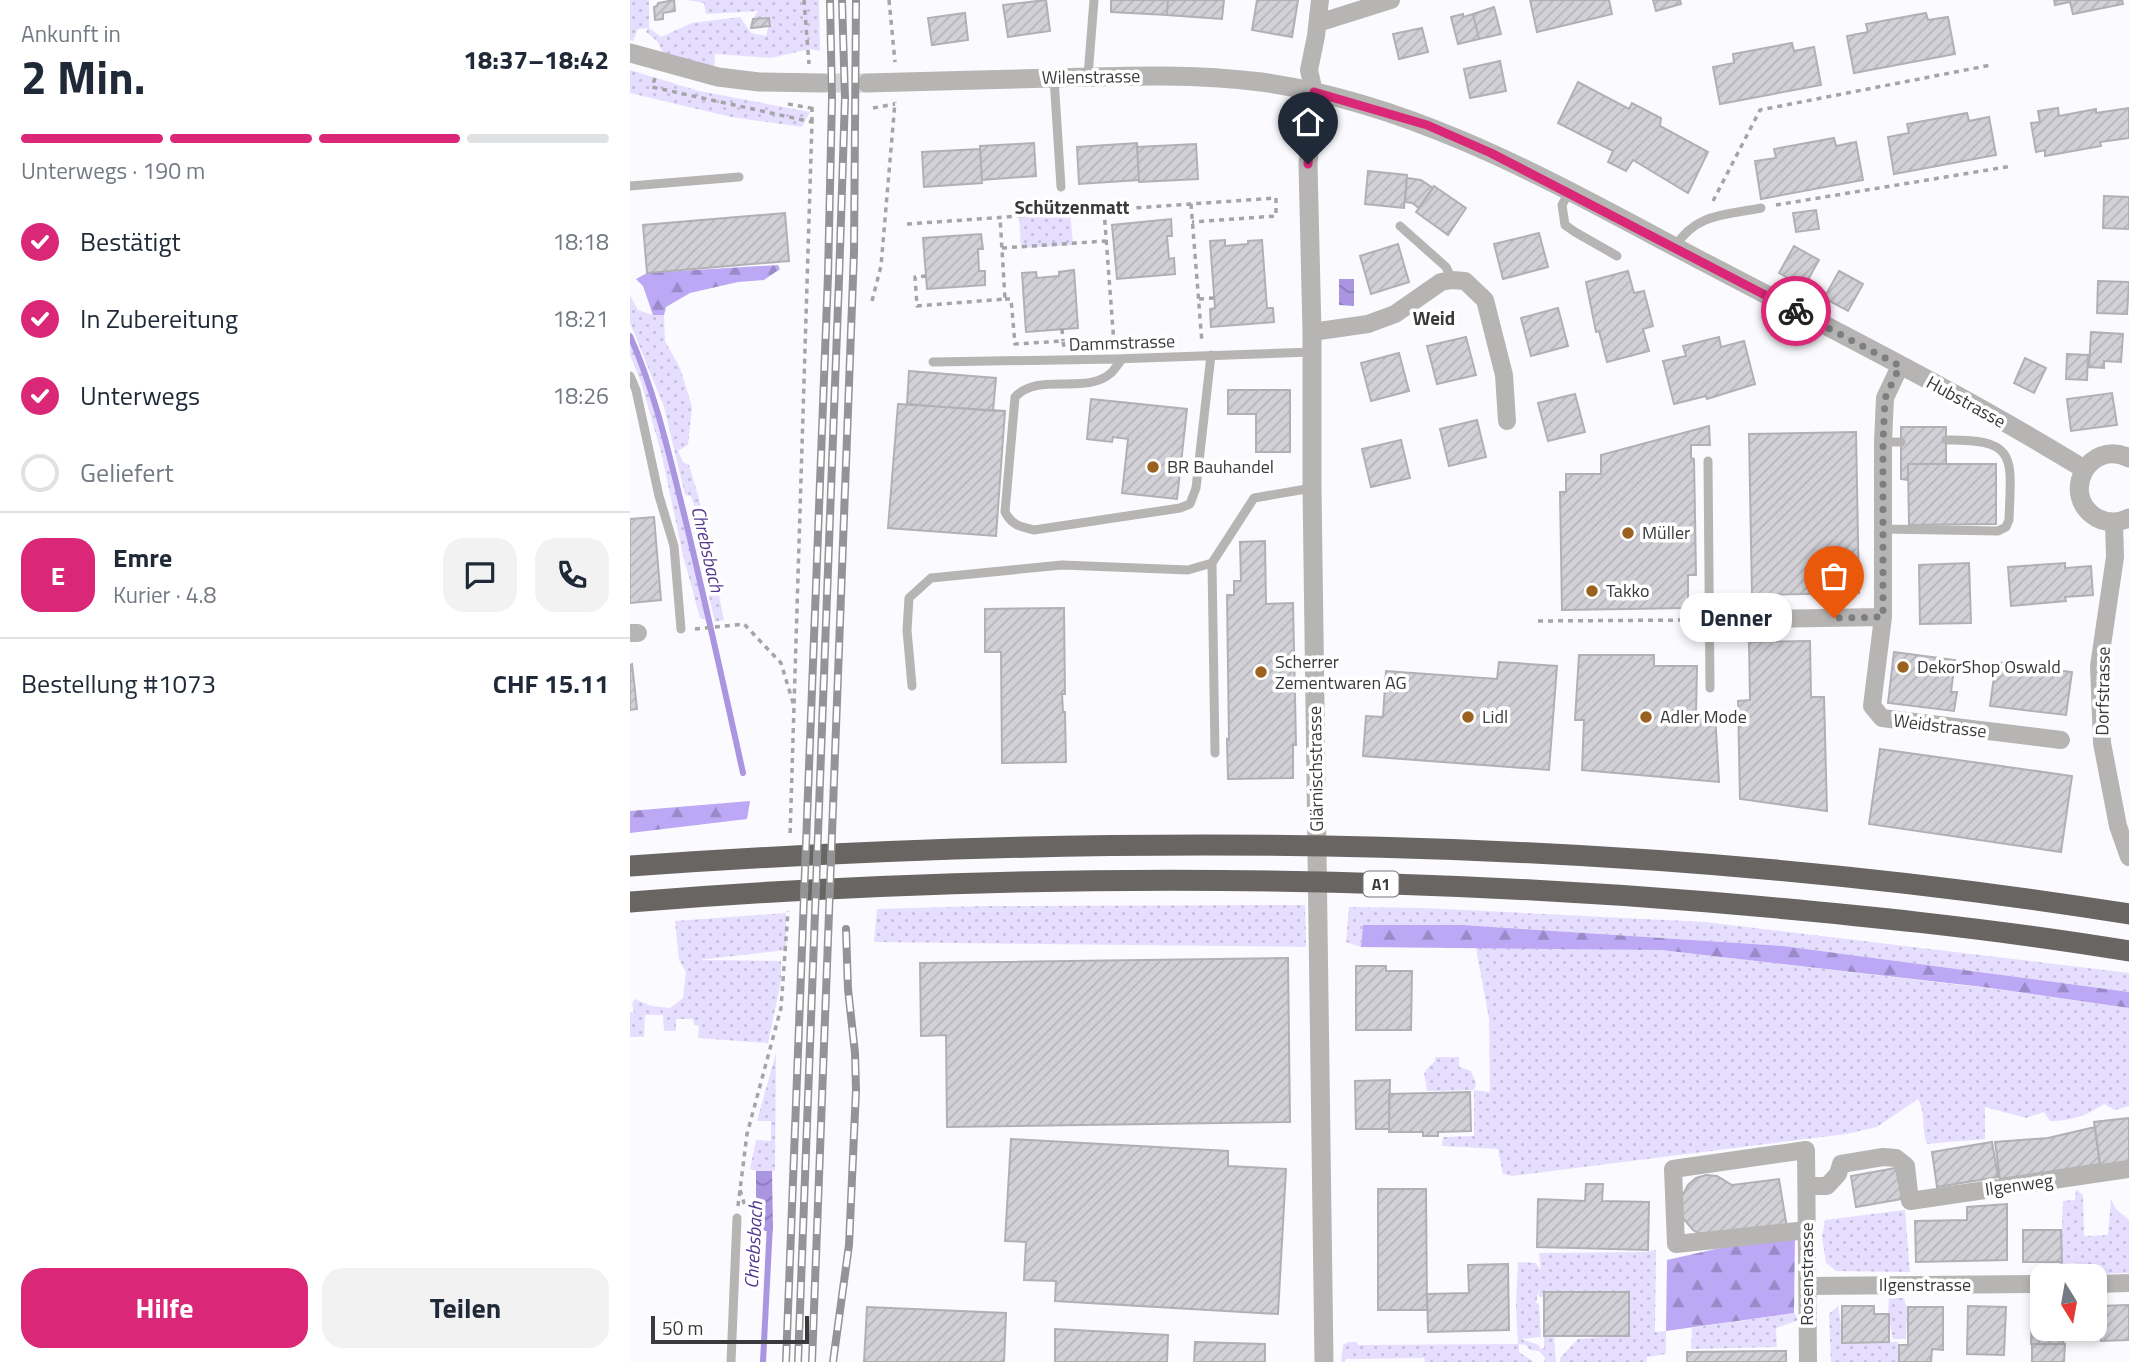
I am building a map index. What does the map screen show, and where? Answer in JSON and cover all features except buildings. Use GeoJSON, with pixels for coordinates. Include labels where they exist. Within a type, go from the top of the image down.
{"type":"FeatureCollection","features":[{"type":"Feature","properties":{"kind":"highway","name":"A1"},"geometry":{"type":"LineString","coordinates":[[630,866],[904,850],[1082,845],[1407,848],[1548,854],[1758,870],[1960,891],[2129,914]]}},
{"type":"Feature","properties":{"kind":"highway","name":"A1"},"geometry":{"type":"LineString","coordinates":[[630,902],[1070,881],[1323,882],[1538,890],[1769,907],[1905,921],[2129,951]]}},
{"type":"Feature","properties":{"kind":"street"},"geometry":{"type":"LineString","coordinates":[[1314,92],[1309,70],[1320,0]]}},
{"type":"Feature","properties":{"kind":"street"},"geometry":{"type":"LineString","coordinates":[[1318,23],[1391,0]]}},
{"type":"Feature","properties":{"kind":"street"},"geometry":{"type":"LineString","coordinates":[[630,52],[718,77],[759,82],[823,83]]}},
{"type":"Feature","properties":{"kind":"street","name":"Wilenstrasse"},"geometry":{"type":"LineString","coordinates":[[867,83],[896,75],[1054,78],[1178,75],[1263,83],[1314,92]]}},
{"type":"Feature","properties":{"kind":"street","name":"Hubstrasse"},"geometry":{"type":"LineString","coordinates":[[1314,92],[1427,125],[1513,163],[1968,401],[2084,469]]}},
{"type":"Feature","properties":{"kind":"street","name":"Glärnischstrasse"},"geometry":{"type":"LineString","coordinates":[[1314,92],[1308,164],[1324,1362]]}},
{"type":"Feature","properties":{"kind":"street"},"geometry":{"type":"LineString","coordinates":[[1312,342],[1395,314],[1441,282],[1465,281],[1485,300],[1504,375],[1507,421]]}},
{"type":"Feature","properties":{"kind":"street","name":"Weidstrasse"},"geometry":{"type":"LineString","coordinates":[[1900,366],[1885,398],[1892,442],[1883,529],[1883,617],[1872,706],[1882,719],[2061,740]]}},
{"type":"Feature","properties":{"kind":"street"},"geometry":{"type":"LineString","coordinates":[[2122,520],[2102,520],[2091,514],[2083,505],[2079,493],[2080,481],[2090,462],[2107,454],[2128,452]]}},
{"type":"Feature","properties":{"kind":"street","name":"Dorfstrasse"},"geometry":{"type":"LineString","coordinates":[[2122,520],[2099,666],[2102,743],[2118,826],[2129,856]]}},
{"type":"Feature","properties":{"kind":"street"},"geometry":{"type":"LineString","coordinates":[[1711,620],[1883,617]]}},
{"type":"Feature","properties":{"kind":"street","name":"Rosenstrasse"},"geometry":{"type":"LineString","coordinates":[[1807,1230],[1676,1244],[1673,1169],[1806,1150],[1808,1286],[1808,1362]]}},
{"type":"Feature","properties":{"kind":"street","name":"Ilgenweg"},"geometry":{"type":"LineString","coordinates":[[1807,1186],[1827,1186],[1838,1174],[1841,1164],[1883,1157],[1896,1158],[1906,1166],[1910,1201],[2129,1169]]}},
{"type":"Feature","properties":{"kind":"street"},"geometry":{"type":"LineString","coordinates":[[2107,1284],[2129,1283]]}},
{"type":"Feature","properties":{"kind":"street","name":"Ilgenstrasse"},"geometry":{"type":"LineString","coordinates":[[1808,1286],[2030,1284]]}},
{"type":"Feature","properties":{"kind":"lane"},"geometry":{"type":"LineString","coordinates":[[1088,76],[1094,0]]}},
{"type":"Feature","properties":{"kind":"lane"},"geometry":{"type":"LineString","coordinates":[[1054,78],[1060,187]]}},
{"type":"Feature","properties":{"kind":"lane"},"geometry":{"type":"LineString","coordinates":[[630,186],[739,177]]}},
{"type":"Feature","properties":{"kind":"lane"},"geometry":{"type":"LineString","coordinates":[[1569,192],[1562,205],[1565,225],[1617,256]]}},
{"type":"Feature","properties":{"kind":"lane"},"geometry":{"type":"LineString","coordinates":[[1675,247],[1682,236],[1703,219],[1761,208]]}},
{"type":"Feature","properties":{"kind":"lane"},"geometry":{"type":"LineString","coordinates":[[1399,226],[1446,267],[1452,280]]}},
{"type":"Feature","properties":{"kind":"lane","name":"Dammstrasse"},"geometry":{"type":"LineString","coordinates":[[933,362],[1207,355],[1312,342]]}},
{"type":"Feature","properties":{"kind":"lane"},"geometry":{"type":"LineString","coordinates":[[1118,359],[1111,373],[1102,378],[1088,382],[1031,386],[1015,397],[1005,512],[1010,521],[1019,527],[1034,530],[1180,508],[1190,504],[1196,488],[1207,355]]}},
{"type":"Feature","properties":{"kind":"lane"},"geometry":{"type":"LineString","coordinates":[[630,376],[636,390],[659,496],[674,546],[681,629]]}},
{"type":"Feature","properties":{"kind":"lane"},"geometry":{"type":"LineString","coordinates":[[1883,529],[1998,531],[2006,527],[2009,520],[2010,468],[2006,455],[1994,445],[1978,440],[1946,440]]}},
{"type":"Feature","properties":{"kind":"lane"},"geometry":{"type":"LineString","coordinates":[[1707,461],[1710,688]]}},
{"type":"Feature","properties":{"kind":"lane"},"geometry":{"type":"LineString","coordinates":[[1215,753],[1212,563],[1254,498],[1312,488]]}},
{"type":"Feature","properties":{"kind":"lane"},"geometry":{"type":"LineString","coordinates":[[912,686],[907,630],[909,598],[931,578],[1062,565],[1188,570],[1212,563]]}},
{"type":"Feature","properties":{"kind":"lane"},"geometry":{"type":"LineString","coordinates":[[731,1362],[737,1218]]}},
{"type":"Feature","properties":{"kind":"path"},"geometry":{"type":"LineString","coordinates":[[804,0],[808,40]]}},
{"type":"Feature","properties":{"kind":"path"},"geometry":{"type":"LineString","coordinates":[[872,301],[881,266],[896,75],[889,0]]}},
{"type":"Feature","properties":{"kind":"path"},"geometry":{"type":"LineString","coordinates":[[1703,219],[1760,110],[1991,65]]}},
{"type":"Feature","properties":{"kind":"path"},"geometry":{"type":"LineString","coordinates":[[657,73],[652,87],[812,122],[792,789]]}},
{"type":"Feature","properties":{"kind":"path"},"geometry":{"type":"LineString","coordinates":[[805,108],[816,109]]}},
{"type":"Feature","properties":{"kind":"path"},"geometry":{"type":"LineString","coordinates":[[1761,208],[2012,166]]}},
{"type":"Feature","properties":{"kind":"path"},"geometry":{"type":"LineString","coordinates":[[907,223],[1276,198],[1276,216],[1192,222]]}},
{"type":"Feature","properties":{"kind":"path"},"geometry":{"type":"LineString","coordinates":[[1191,204],[1198,299],[1207,355]]}},
{"type":"Feature","properties":{"kind":"path"},"geometry":{"type":"LineString","coordinates":[[1104,210],[1118,359]]}},
{"type":"Feature","properties":{"kind":"path"},"geometry":{"type":"LineString","coordinates":[[1000,217],[1005,299]]}},
{"type":"Feature","properties":{"kind":"path"},"geometry":{"type":"LineString","coordinates":[[1002,248],[1106,241]]}},
{"type":"Feature","properties":{"kind":"path"},"geometry":{"type":"LineString","coordinates":[[926,276],[915,277],[917,306],[1011,299],[1015,344],[1063,341]]}},
{"type":"Feature","properties":{"kind":"path"},"geometry":{"type":"LineString","coordinates":[[1198,299],[1214,298]]}},
{"type":"Feature","properties":{"kind":"path"},"geometry":{"type":"LineString","coordinates":[[1062,329],[1064,360]]}},
{"type":"Feature","properties":{"kind":"path"},"geometry":{"type":"LineString","coordinates":[[1538,621],[1711,620]]}},
{"type":"Feature","properties":{"kind":"path"},"geometry":{"type":"LineString","coordinates":[[703,628],[744,624],[781,663],[794,706]]}},
{"type":"Feature","properties":{"kind":"path"},"geometry":{"type":"LineString","coordinates":[[737,1218],[747,1134],[781,1008],[786,950]]}},
{"type":"Feature","properties":{"kind":"shaded area"},"geometry":{"type":"Polygon","coordinates":[[[630,0],[649,0],[649,28],[661,37],[692,23],[740,17],[751,33],[766,36],[768,19],[753,19],[758,11],[706,14],[704,3],[688,0],[819,0],[820,51],[810,49],[771,58],[715,54],[714,68],[663,53],[658,42],[646,32],[648,28],[638,29],[633,41],[630,40],[630,0]]]}},
{"type":"Feature","properties":{"kind":"shaded area"},"geometry":{"type":"Polygon","coordinates":[[[630,70],[699,91],[810,112],[802,127],[731,117],[630,93],[630,70]]]}},
{"type":"Feature","properties":{"kind":"shaded area"},"geometry":{"type":"Polygon","coordinates":[[[1070,211],[1073,245],[1021,248],[1019,214],[1070,211]]]}},
{"type":"Feature","properties":{"kind":"shaded area"},"geometry":{"type":"Polygon","coordinates":[[[630,295],[638,310],[664,315],[665,341],[680,368],[692,407],[688,445],[678,451],[683,462],[689,465],[699,498],[724,620],[715,622],[689,513],[695,508],[691,496],[685,495],[664,407],[630,323],[630,295]]]}},
{"type":"Feature","properties":{"kind":"shaded area"},"geometry":{"type":"Polygon","coordinates":[[[630,339],[665,443],[710,620],[700,618],[683,555],[661,452],[641,382],[630,355],[630,339]]]}},
{"type":"Feature","properties":{"kind":"shaded area"},"geometry":{"type":"Polygon","coordinates":[[[1305,905],[1306,947],[874,942],[877,909],[1305,905]]]}},
{"type":"Feature","properties":{"kind":"shaded area"},"geometry":{"type":"Polygon","coordinates":[[[1349,907],[1423,908],[1705,922],[2129,973],[2129,992],[1783,946],[1463,925],[1363,925],[1361,947],[1346,942],[1349,907]]]}},
{"type":"Feature","properties":{"kind":"shaded area"},"geometry":{"type":"Polygon","coordinates":[[[786,913],[786,950],[698,960],[781,961],[781,981],[768,1043],[698,1038],[699,1026],[694,1025],[693,1019],[676,1019],[676,1031],[664,1031],[663,1015],[645,1015],[644,1037],[630,1037],[630,1012],[634,1013],[632,1003],[635,999],[651,1006],[670,1008],[683,998],[686,972],[679,960],[675,921],[786,913]]]}},
{"type":"Feature","properties":{"kind":"shaded area"},"geometry":{"type":"Polygon","coordinates":[[[1476,948],[1661,950],[1987,988],[2129,1008],[2129,1106],[2115,1110],[2104,1104],[2078,1117],[2050,1121],[2044,1112],[2026,1118],[1985,1107],[1985,1139],[1927,1144],[1918,1099],[1877,1127],[1846,1134],[1512,1176],[1503,1174],[1498,1149],[1442,1146],[1443,1137],[1474,1136],[1474,1090],[1490,1092],[1489,1019],[1476,948]]]}},
{"type":"Feature","properties":{"kind":"shaded area"},"geometry":{"type":"Polygon","coordinates":[[[776,1053],[775,1171],[756,1171],[750,1169],[756,1140],[771,1141],[771,1121],[757,1121],[776,1053]]]}},
{"type":"Feature","properties":{"kind":"shaded area"},"geometry":{"type":"Polygon","coordinates":[[[1435,1057],[1459,1057],[1459,1067],[1471,1071],[1476,1084],[1474,1090],[1427,1091],[1424,1072],[1429,1071],[1425,1071],[1435,1061],[1435,1057]]]}},
{"type":"Feature","properties":{"kind":"shaded area"},"geometry":{"type":"Polygon","coordinates":[[[2076,1189],[2083,1195],[2084,1236],[2108,1235],[2111,1200],[2116,1209],[2129,1220],[2129,1273],[2107,1273],[2107,1264],[2060,1264],[2063,1201],[2075,1200],[2076,1189]]]}},
{"type":"Feature","properties":{"kind":"shaded area"},"geometry":{"type":"Polygon","coordinates":[[[1905,1210],[1910,1272],[1836,1271],[1826,1263],[1822,1237],[1825,1220],[1905,1210]]]}},
{"type":"Feature","properties":{"kind":"shaded area"},"geometry":{"type":"Polygon","coordinates":[[[1656,1250],[1655,1332],[1666,1331],[1666,1354],[1647,1357],[1646,1362],[1560,1362],[1560,1358],[1578,1339],[1624,1335],[1625,1294],[1539,1297],[1539,1289],[1536,1303],[1539,1304],[1541,1337],[1521,1339],[1539,1345],[1540,1349],[1544,1348],[1544,1334],[1554,1336],[1556,1362],[1544,1362],[1545,1358],[1539,1351],[1519,1344],[1519,1352],[1534,1362],[1425,1362],[1424,1358],[1346,1359],[1341,1362],[1343,1345],[1349,1342],[1357,1342],[1358,1345],[1518,1344],[1518,1262],[1536,1263],[1541,1271],[1539,1253],[1656,1250]]]}},
{"type":"Feature","properties":{"kind":"shaded area"},"geometry":{"type":"Polygon","coordinates":[[[1889,1298],[1904,1298],[1907,1309],[1906,1339],[1893,1339],[1888,1314],[1889,1298]]]}},
{"type":"Feature","properties":{"kind":"shaded area"},"geometry":{"type":"Polygon","coordinates":[[[1838,1306],[1842,1330],[1871,1335],[1873,1342],[1898,1342],[1898,1362],[1831,1362],[1829,1314],[1838,1306]]]}},
{"type":"Feature","properties":{"kind":"shaded area"},"geometry":{"type":"Polygon","coordinates":[[[1794,1313],[1799,1320],[1776,1328],[1777,1347],[1691,1349],[1692,1328],[1794,1313]]]}},
{"type":"Feature","properties":{"kind":"green space"},"geometry":{"type":"Polygon","coordinates":[[[778,265],[780,269],[764,280],[738,282],[690,293],[666,307],[664,315],[653,315],[643,286],[636,279],[647,273],[778,265]]]}},
{"type":"Feature","properties":{"kind":"green space"},"geometry":{"type":"Polygon","coordinates":[[[750,801],[747,819],[630,833],[630,811],[750,801]]]}},
{"type":"Feature","properties":{"kind":"green space"},"geometry":{"type":"Polygon","coordinates":[[[1363,925],[1463,925],[1783,946],[2129,992],[2129,1008],[1983,987],[1661,950],[1361,947],[1363,925]]]}},
{"type":"Feature","properties":{"kind":"green space"},"geometry":{"type":"Polygon","coordinates":[[[1795,1231],[1794,1313],[1666,1331],[1667,1260],[1795,1231]]]}},
{"type":"Feature","properties":{"kind":"water"},"geometry":{"type":"Polygon","coordinates":[[[1339,279],[1354,279],[1354,306],[1339,305],[1339,279]]]}},
{"type":"Feature","properties":{"kind":"water"},"geometry":{"type":"Polygon","coordinates":[[[756,1171],[772,1171],[773,1231],[756,1231],[756,1171]]]}},
{"type":"Feature","properties":{"kind":"waterway","name":"Chrebsbach"},"geometry":{"type":"LineString","coordinates":[[630,336],[647,379],[667,446],[743,773]]}},
{"type":"Feature","properties":{"kind":"waterway","name":"Chrebsbach"},"geometry":{"type":"LineString","coordinates":[[763,1362],[770,1224]]}},
{"type":"Feature","properties":{"kind":"tunnel"},"geometry":{"type":"LineString","coordinates":[[823,83],[867,83]]}},
{"type":"Feature","properties":{"kind":"railway"},"geometry":{"type":"LineString","coordinates":[[786,1362],[828,275],[832,99],[830,0]]}},
{"type":"Feature","properties":{"kind":"railway"},"geometry":{"type":"LineString","coordinates":[[798,1362],[845,98],[842,0]]}},
{"type":"Feature","properties":{"kind":"railway"},"geometry":{"type":"LineString","coordinates":[[812,1362],[854,252],[856,0]]}},
{"type":"Feature","properties":{"kind":"railway"},"geometry":{"type":"LineString","coordinates":[[833,1362],[849,1245],[856,1090],[846,929]]}},
{"type":"Feature","properties":{"kind":"way so far"},"geometry":{"type":"LineString","coordinates":[[1796,311],[1900,366],[1885,398],[1883,617],[1834,618]]}},
{"type":"Feature","properties":{"kind":"place","name":"BR Bauhandel"},"geometry":{"type":"Point","coordinates":[1153,467]}},
{"type":"Feature","properties":{"kind":"place","name":"Müller"},"geometry":{"type":"Point","coordinates":[1628,533]}},
{"type":"Feature","properties":{"kind":"place","name":"Takko"},"geometry":{"type":"Point","coordinates":[1592,591]}},
{"type":"Feature","properties":{"kind":"place","name":"Denner"},"geometry":{"type":"Point","coordinates":[1834,618]}},
{"type":"Feature","properties":{"kind":"place","name":"DekorShop Oswald"},"geometry":{"type":"Point","coordinates":[1903,667]}},
{"type":"Feature","properties":{"kind":"place","name":"Scherrer Zementwaren AG"},"geometry":{"type":"Point","coordinates":[1261,672]}},
{"type":"Feature","properties":{"kind":"place","name":"Lidl"},"geometry":{"type":"Point","coordinates":[1468,717]}},
{"type":"Feature","properties":{"kind":"place","name":"Adler Mode"},"geometry":{"type":"Point","coordinates":[1646,717]}},
{"type":"Feature","properties":{"kind":"district","name":"Schützenmatt"},"geometry":{"type":"Point","coordinates":[1072,207]}},
{"type":"Feature","properties":{"kind":"district","name":"Weid"},"geometry":{"type":"Point","coordinates":[1434,318]}},
{"type":"Feature","properties":{"kind":"route"},"geometry":{"type":"LineString","coordinates":[[1308,164],[1314,92],[1366,106],[1427,125],[1513,163],[1796,311]]}}]}
